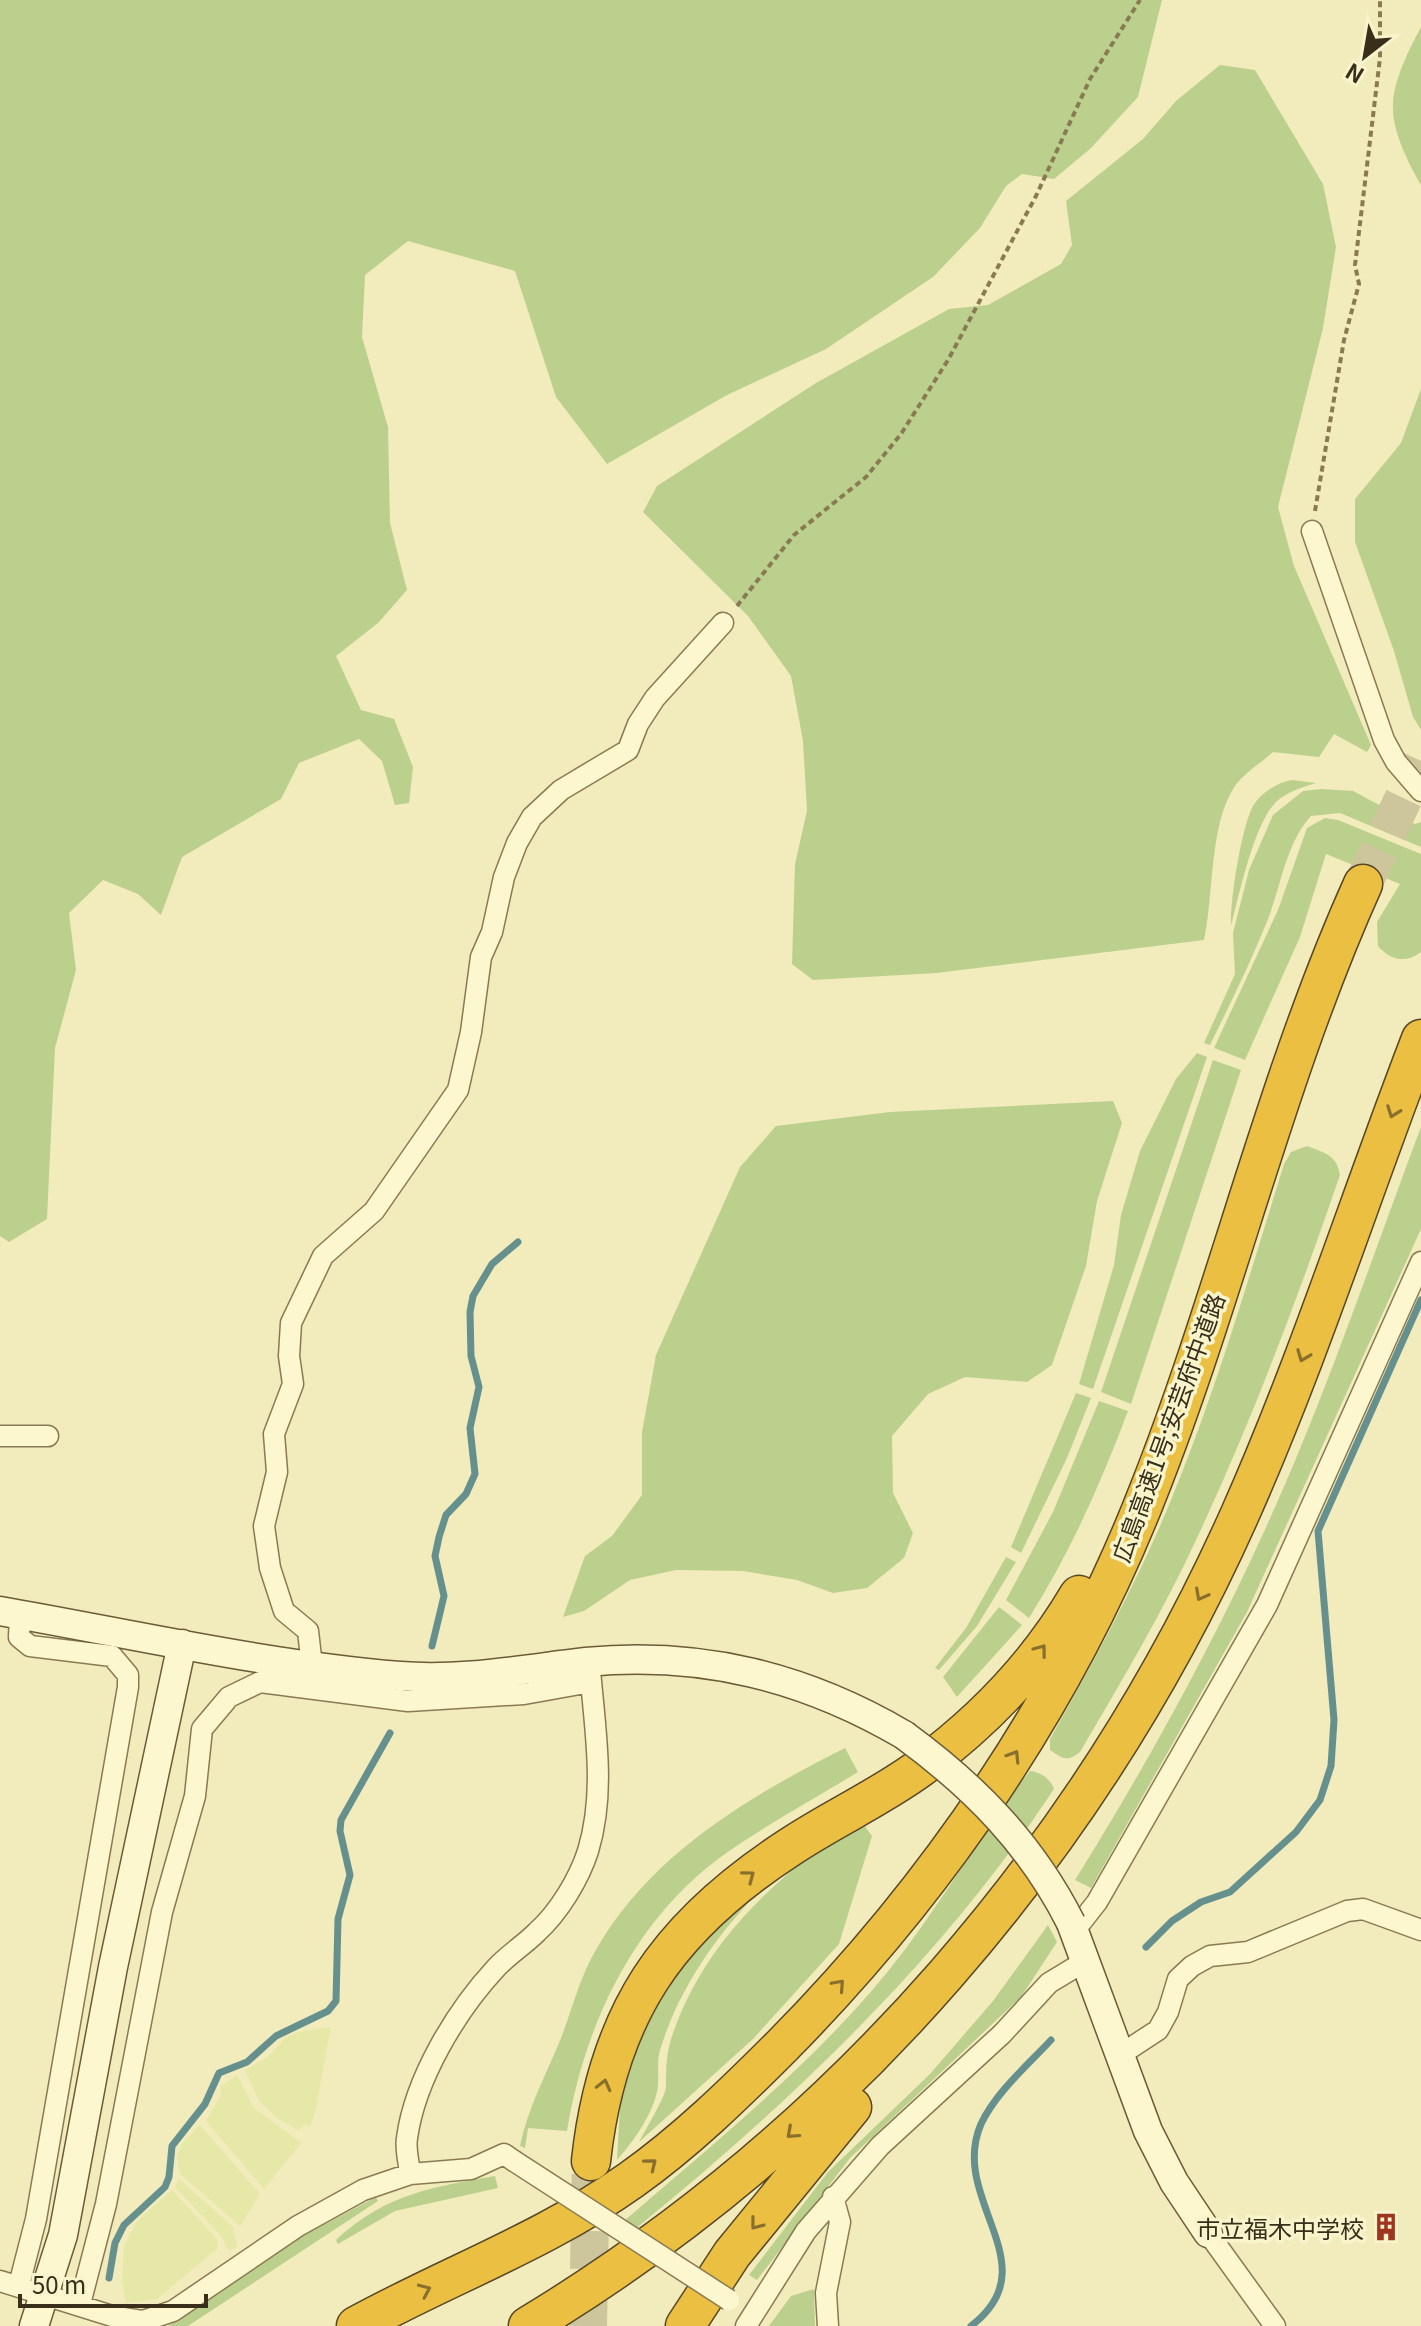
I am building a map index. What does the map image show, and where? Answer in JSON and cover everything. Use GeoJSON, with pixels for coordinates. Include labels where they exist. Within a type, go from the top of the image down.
{"type":"FeatureCollection","features":[{"type":"Feature","properties":{"kind":"highway","name":"広島高速1号;安芸府中道路"},"geometry":{"type":"LineString","coordinates":[[356,2326],[578,2216],[635,2177],[689,2134],[804,2024],[922,1886],[1014,1756],[1083,1635],[1116,1567],[1176,1417],[1312,1007],[1363,884]]}},
{"type":"Feature","properties":{"kind":"highway"},"geometry":{"type":"LineString","coordinates":[[685,2326],[732,2254],[806,2159],[956,1983],[1012,1906],[1091,1784],[1171,1651],[1240,1515],[1279,1421],[1421,1039]]}},
{"type":"Feature","properties":{"kind":"highway"},"geometry":{"type":"LineString","coordinates":[[591,2161],[601,2096],[623,2026],[663,1959],[688,1929],[752,1873],[917,1771],[949,1746],[1012,1686],[1066,1617],[1142,1472],[1254,1183]]}},
{"type":"Feature","properties":{"kind":"highway"},"geometry":{"type":"LineString","coordinates":[[528,2326],[604,2279],[723,2193],[849,2080],[967,1951],[1091,1784]]}},
{"type":"Feature","properties":{"kind":"street"},"geometry":{"type":"LineString","coordinates":[[1312,531],[1384,740],[1396,762],[1421,791]]}},
{"type":"Feature","properties":{"kind":"street"},"geometry":{"type":"LineString","coordinates":[[312,1666],[308,1631],[284,1611],[270,1568],[264,1526],[277,1472],[274,1434],[293,1384],[289,1356],[291,1323],[323,1256],[374,1211],[458,1090],[471,1032],[481,957],[492,932],[513,854],[532,817],[561,790],[628,750],[638,724],[655,698],[723,623]]}},
{"type":"Feature","properties":{"kind":"street"},"geometry":{"type":"LineString","coordinates":[[1073,1926],[1097,1902],[1267,1605],[1421,1262]]}},
{"type":"Feature","properties":{"kind":"street"},"geometry":{"type":"LineString","coordinates":[[0,1436],[48,1436]]}},
{"type":"Feature","properties":{"kind":"street"},"geometry":{"type":"LineString","coordinates":[[10,1613],[19,1637],[30,1646],[112,1656],[128,1675],[36,2219],[10,2283],[112,2316],[143,2321],[173,2311],[298,2226],[363,2190],[410,2174],[471,2169],[504,2154],[729,2300],[749,2320],[806,2231],[880,2146],[1002,2034],[1049,1983],[1087,1960]]}},
{"type":"Feature","properties":{"kind":"street"},"geometry":{"type":"LineString","coordinates":[[10,1613],[312,1666],[402,1676],[590,1672],[679,1660],[755,1671],[828,1695],[904,1735],[978,1793],[1006,1824],[1054,1889],[1087,1960],[1148,2131],[1174,2182],[1275,2326]]}},
{"type":"Feature","properties":{"kind":"street"},"geometry":{"type":"LineString","coordinates":[[34,2326],[63,2235],[113,1967],[182,1644]]}},
{"type":"Feature","properties":{"kind":"street"},"geometry":{"type":"LineString","coordinates":[[410,2174],[406,2141],[413,2107],[464,2007],[488,1977],[540,1930],[563,1899],[588,1852],[598,1806],[590,1672]]}},
{"type":"Feature","properties":{"kind":"street"},"geometry":{"type":"LineString","coordinates":[[80,2304],[106,2204],[162,1912],[195,1796],[202,1729],[229,1697],[260,1682],[408,1701],[524,1694],[590,1672]]}},
{"type":"Feature","properties":{"kind":"street"},"geometry":{"type":"LineString","coordinates":[[1120,2055],[1158,2030],[1168,2012],[1178,1979],[1210,1956],[1248,1952],[1347,1911],[1363,1909],[1421,1930]]}},
{"type":"Feature","properties":{"kind":"street"},"geometry":{"type":"LineString","coordinates":[[828,2326],[826,2293],[840,2222],[833,2197]]}},
{"type":"Feature","properties":{"kind":"path"},"geometry":{"type":"LineString","coordinates":[[723,623],[794,535],[866,477],[901,434],[948,360],[1036,196],[1090,79],[1140,0]]}},
{"type":"Feature","properties":{"kind":"path"},"geometry":{"type":"LineString","coordinates":[[1312,531],[1344,340],[1359,284],[1355,265],[1380,58],[1380,0]]}},
{"type":"Feature","properties":{"kind":"green space"},"geometry":{"type":"Polygon","coordinates":[[[0,0],[1162,0],[1138,97],[1091,148],[1054,179],[1022,174],[1006,186],[980,228],[933,277],[826,349],[727,395],[607,464],[556,397],[515,271],[408,241],[365,275],[362,337],[388,427],[390,523],[407,590],[378,623],[336,656],[361,710],[394,719],[413,767],[409,803],[395,805],[382,761],[359,739],[299,763],[281,799],[182,857],[161,915],[138,894],[103,880],[69,913],[76,970],[55,1048],[47,1219],[9,1242],[0,1236],[0,0]]]}},
{"type":"Feature","properties":{"kind":"green space"},"geometry":{"type":"Polygon","coordinates":[[[1421,27],[1421,185],[1399,138],[1393,99],[1398,77],[1421,27]]]}},
{"type":"Feature","properties":{"kind":"green space"},"geometry":{"type":"Polygon","coordinates":[[[1220,65],[1255,70],[1323,184],[1336,247],[1323,328],[1278,507],[1294,566],[1371,745],[1367,752],[1334,734],[1319,757],[1273,752],[1239,781],[1227,802],[1216,840],[1204,940],[936,973],[813,980],[792,964],[795,864],[807,811],[803,741],[791,676],[748,616],[643,512],[657,486],[816,383],[949,309],[988,305],[1061,264],[1072,245],[1066,201],[1143,139],[1176,101],[1220,65]]]}},
{"type":"Feature","properties":{"kind":"green space"},"geometry":{"type":"Polygon","coordinates":[[[1421,389],[1421,730],[1413,717],[1394,651],[1355,542],[1355,499],[1401,443],[1421,389]]]}},
{"type":"Feature","properties":{"kind":"green space"},"geometry":{"type":"Polygon","coordinates":[[[1292,780],[1316,783],[1285,795],[1268,812],[1248,861],[1231,926],[1237,866],[1252,808],[1269,790],[1292,780]]]}},
{"type":"Feature","properties":{"kind":"green space"},"geometry":{"type":"Polygon","coordinates":[[[1303,791],[1353,791],[1415,824],[1421,822],[1421,847],[1340,813],[1311,816],[1290,852],[1268,919],[1240,983],[1210,1045],[1204,1043],[1235,974],[1233,933],[1249,870],[1273,815],[1303,791]]]}},
{"type":"Feature","properties":{"kind":"green space"},"geometry":{"type":"Polygon","coordinates":[[[1325,818],[1338,820],[1421,854],[1421,952],[1398,959],[1378,946],[1377,922],[1400,884],[1326,854],[1300,937],[1245,1060],[1214,1048],[1278,910],[1307,828],[1325,818]]]}},
{"type":"Feature","properties":{"kind":"green space"},"geometry":{"type":"Polygon","coordinates":[[[1197,1053],[1207,1057],[1093,1389],[1079,1384],[1114,1265],[1121,1215],[1140,1151],[1176,1079],[1197,1053]]]}},
{"type":"Feature","properties":{"kind":"green space"},"geometry":{"type":"Polygon","coordinates":[[[1213,1060],[1241,1070],[1131,1404],[1101,1392],[1213,1060]]]}},
{"type":"Feature","properties":{"kind":"green space"},"geometry":{"type":"Polygon","coordinates":[[[1113,1101],[1122,1123],[1097,1201],[1086,1266],[1052,1365],[1027,1382],[965,1377],[928,1394],[892,1436],[893,1493],[913,1533],[904,1558],[867,1588],[833,1593],[797,1580],[743,1571],[676,1570],[630,1580],[584,1611],[563,1617],[585,1556],[612,1536],[642,1495],[642,1432],[656,1355],[740,1167],[776,1126],[890,1112],[1113,1101]]]}},
{"type":"Feature","properties":{"kind":"green space"},"geometry":{"type":"Polygon","coordinates":[[[1421,1127],[1421,1229],[1247,1612],[1091,1888],[1075,1880],[1195,1672],[1273,1511],[1330,1374],[1421,1127]]]}},
{"type":"Feature","properties":{"kind":"green space"},"geometry":{"type":"Polygon","coordinates":[[[1307,1146],[1333,1159],[1340,1175],[1255,1404],[1197,1538],[1156,1620],[1080,1752],[1072,1757],[1062,1757],[1050,1750],[1050,1739],[1114,1621],[1158,1531],[1217,1376],[1284,1164],[1291,1152],[1307,1146]]]}},
{"type":"Feature","properties":{"kind":"green space"},"geometry":{"type":"Polygon","coordinates":[[[1076,1393],[1091,1398],[1067,1458],[1021,1553],[1011,1547],[1076,1393]]]}},
{"type":"Feature","properties":{"kind":"green space"},"geometry":{"type":"Polygon","coordinates":[[[1099,1401],[1128,1411],[1084,1517],[1029,1618],[1006,1600],[1053,1512],[1099,1401]]]}},
{"type":"Feature","properties":{"kind":"green space"},"geometry":{"type":"Polygon","coordinates":[[[1006,1557],[1016,1562],[977,1626],[939,1670],[935,1668],[966,1628],[1006,1557]]]}},
{"type":"Feature","properties":{"kind":"green space"},"geometry":{"type":"Polygon","coordinates":[[[999,1607],[1022,1625],[957,1697],[943,1677],[999,1607]]]}},
{"type":"Feature","properties":{"kind":"green space"},"geometry":{"type":"Polygon","coordinates":[[[845,1748],[858,1772],[718,1859],[661,1914],[637,1946],[600,2016],[575,2092],[567,2131],[528,2128],[525,2148],[520,2146],[533,2104],[586,1970],[620,1914],[646,1883],[706,1830],[774,1786],[845,1748]]]}},
{"type":"Feature","properties":{"kind":"green space"},"geometry":{"type":"Polygon","coordinates":[[[1030,1771],[1045,1777],[1054,1789],[1010,1852],[913,1970],[807,2079],[634,2230],[624,2221],[796,2070],[860,2004],[908,1946],[1030,1771]]]}},
{"type":"Feature","properties":{"kind":"green space"},"geometry":{"type":"Polygon","coordinates":[[[861,1821],[872,1836],[839,1944],[753,2039],[639,2142],[665,2092],[668,2054],[687,1999],[725,1938],[774,1886],[861,1821]]]}},
{"type":"Feature","properties":{"kind":"green space"},"geometry":{"type":"Polygon","coordinates":[[[768,1882],[718,1939],[679,2002],[660,2050],[654,2101],[646,2120],[617,2160],[621,2089],[630,2037],[673,1963],[768,1882]]]}},
{"type":"Feature","properties":{"kind":"green space"},"geometry":{"type":"Polygon","coordinates":[[[1048,1925],[1057,1942],[1021,1997],[850,2158],[757,2280],[749,2275],[828,2172],[930,2074],[993,2001],[1048,1925]]]}},
{"type":"Feature","properties":{"kind":"green space"},"geometry":{"type":"Polygon","coordinates":[[[331,2027],[315,2114],[310,2127],[304,2124],[299,2130],[278,2119],[259,2101],[245,2070],[268,2057],[285,2038],[302,2031],[331,2027]]]}},
{"type":"Feature","properties":{"kind":"green space"},"geometry":{"type":"Polygon","coordinates":[[[237,2075],[254,2108],[301,2143],[264,2189],[206,2121],[220,2097],[221,2086],[237,2075]]]}},
{"type":"Feature","properties":{"kind":"green space"},"geometry":{"type":"Polygon","coordinates":[[[200,2125],[260,2194],[240,2226],[180,2174],[177,2157],[181,2145],[200,2125]]]}},
{"type":"Feature","properties":{"kind":"green space"},"geometry":{"type":"Polygon","coordinates":[[[495,2176],[498,2188],[395,2211],[338,2244],[336,2240],[354,2224],[391,2202],[450,2184],[495,2176]]]}},
{"type":"Feature","properties":{"kind":"green space"},"geometry":{"type":"Polygon","coordinates":[[[179,2179],[233,2227],[237,2248],[228,2250],[222,2237],[175,2187],[179,2179]]]}},
{"type":"Feature","properties":{"kind":"green space"},"geometry":{"type":"Polygon","coordinates":[[[172,2190],[217,2239],[218,2248],[157,2299],[126,2303],[122,2281],[124,2246],[137,2221],[172,2190]]]}},
{"type":"Feature","properties":{"kind":"green space"},"geometry":{"type":"Polygon","coordinates":[[[376,2197],[378,2201],[188,2326],[168,2326],[301,2237],[376,2197]]]}},
{"type":"Feature","properties":{"kind":"green space"},"geometry":{"type":"Polygon","coordinates":[[[814,2289],[815,2326],[769,2326],[791,2296],[814,2289]]]}},
{"type":"Feature","properties":{"kind":"waterway"},"geometry":{"type":"LineString","coordinates":[[432,1646],[444,1596],[435,1556],[439,1537],[446,1515],[466,1494],[475,1474],[470,1428],[479,1387],[471,1356],[470,1312],[473,1296],[492,1264],[518,1242]]}},
{"type":"Feature","properties":{"kind":"waterway"},"geometry":{"type":"LineString","coordinates":[[1146,1947],[1172,1921],[1201,1902],[1230,1892],[1296,1832],[1320,1800],[1331,1766],[1334,1720],[1318,1531],[1421,1300]]}},
{"type":"Feature","properties":{"kind":"waterway"},"geometry":{"type":"LineString","coordinates":[[109,2278],[115,2243],[124,2225],[165,2187],[172,2146],[205,2104],[219,2073],[247,2062],[276,2036],[328,2011],[336,2001],[338,1919],[350,1875],[340,1831],[341,1820],[390,1733]]}},
{"type":"Feature","properties":{"kind":"waterway"},"geometry":{"type":"LineString","coordinates":[[971,2326],[993,2303],[1002,2279],[1001,2255],[977,2179],[974,2152],[981,2124],[1004,2090],[1051,2040]]}},
{"type":"Feature","properties":{"kind":"tunnel"},"geometry":{"type":"LineString","coordinates":[[1363,884],[1421,761]]}},
{"type":"Feature","properties":{"kind":"tunnel"},"geometry":{"type":"LineString","coordinates":[[588,2326],[591,2161]]}},
{"type":"Feature","properties":{"kind":"place","name":"市立福木中学校"},"geometry":{"type":"Point","coordinates":[1386,2227]}}]}
